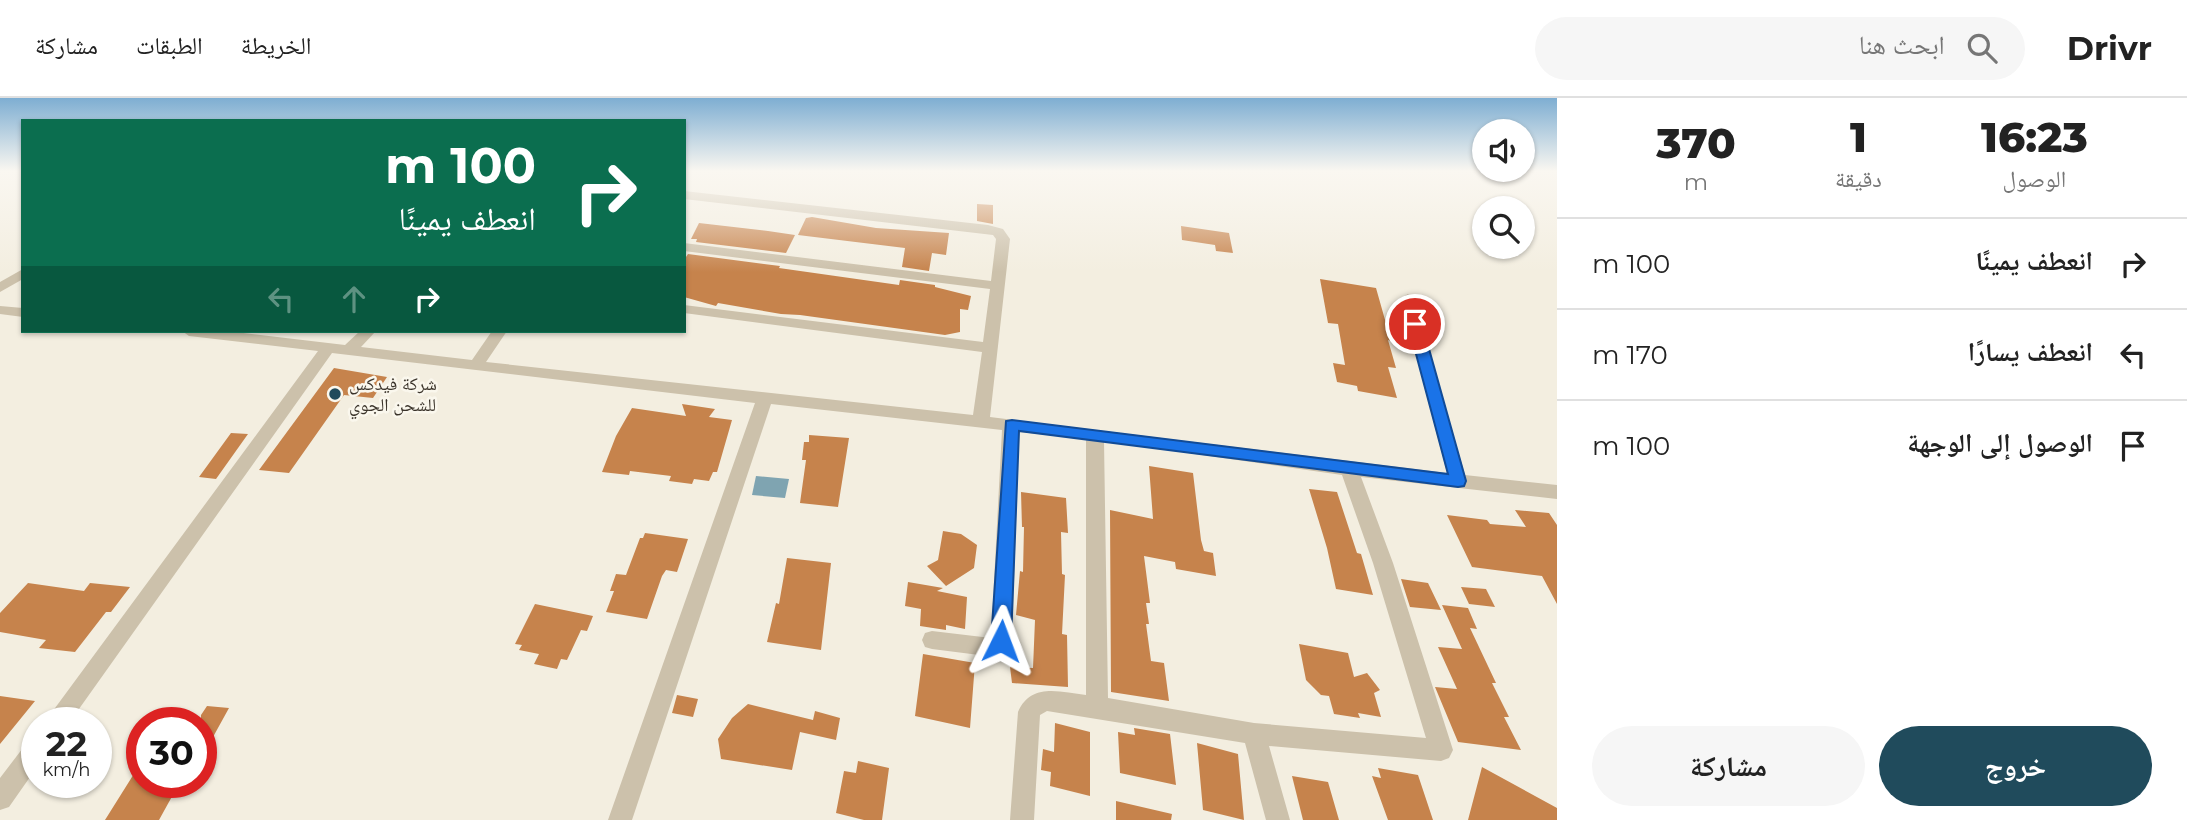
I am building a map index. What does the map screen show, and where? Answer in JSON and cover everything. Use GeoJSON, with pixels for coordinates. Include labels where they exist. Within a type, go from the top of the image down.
{"type":"FeatureCollection","features":[{"type":"Feature","properties":{"kind":"street"},"geometry":{"type":"LineString","coordinates":[[771,205],[999,232],[1003,239],[981,421]]}},
{"type":"Feature","properties":{"kind":"street"},"geometry":{"type":"LineString","coordinates":[[686,247],[997,286]]}},
{"type":"Feature","properties":{"kind":"street"},"geometry":{"type":"LineString","coordinates":[[0,288],[21,274]]}},
{"type":"Feature","properties":{"kind":"street"},"geometry":{"type":"LineString","coordinates":[[1408,298],[1458,481]]}},
{"type":"Feature","properties":{"kind":"street"},"geometry":{"type":"LineString","coordinates":[[686,309],[989,348]]}},
{"type":"Feature","properties":{"kind":"street"},"geometry":{"type":"LineString","coordinates":[[0,310],[21,313]]}},
{"type":"Feature","properties":{"kind":"street"},"geometry":{"type":"LineString","coordinates":[[207,333],[1095,434],[1349,469],[1557,492]]}},
{"type":"Feature","properties":{"kind":"street"},"geometry":{"type":"LineString","coordinates":[[350,349],[367,333]]}},
{"type":"Feature","properties":{"kind":"street"},"geometry":{"type":"LineString","coordinates":[[476,365],[499,333]]}},
{"type":"Feature","properties":{"kind":"street"},"geometry":{"type":"LineString","coordinates":[[67,707],[329,347]]}},
{"type":"Feature","properties":{"kind":"street"},"geometry":{"type":"LineString","coordinates":[[620,820],[765,398]]}},
{"type":"Feature","properties":{"kind":"street"},"geometry":{"type":"LineString","coordinates":[[932,640],[995,648],[1001,641],[1012,425]]}},
{"type":"Feature","properties":{"kind":"street"},"geometry":{"type":"LineString","coordinates":[[1095,434],[1097,707]]}},
{"type":"Feature","properties":{"kind":"street"},"geometry":{"type":"LineString","coordinates":[[1022,820],[1029,712],[1035,704],[1047,701],[1254,734],[1441,750],[1383,563],[1349,469]]}},
{"type":"Feature","properties":{"kind":"street"},"geometry":{"type":"LineString","coordinates":[[1254,734],[1278,820]]}},
{"type":"Feature","properties":{"kind":"street"},"geometry":{"type":"LineString","coordinates":[[0,798],[21,770]]}},
{"type":"Feature","properties":{"kind":"water"},"geometry":{"type":"Polygon","coordinates":[[[756,476],[789,479],[785,498],[752,495],[756,476]]]}},
{"type":"Feature","properties":{"kind":"building"},"geometry":{"type":"Polygon","coordinates":[[[977,205],[993,205],[993,224],[977,221],[977,205]]]}},
{"type":"Feature","properties":{"kind":"building"},"geometry":{"type":"Polygon","coordinates":[[[806,218],[876,228],[949,233],[946,255],[932,253],[929,271],[902,267],[905,248],[798,235],[806,218]]]}},
{"type":"Feature","properties":{"kind":"building"},"geometry":{"type":"Polygon","coordinates":[[[699,223],[795,235],[786,253],[696,242],[697,239],[691,239],[699,223]]]}},
{"type":"Feature","properties":{"kind":"building"},"geometry":{"type":"Polygon","coordinates":[[[1181,226],[1229,233],[1233,253],[1216,251],[1215,245],[1182,240],[1181,226]]]}},
{"type":"Feature","properties":{"kind":"building"},"geometry":{"type":"Polygon","coordinates":[[[688,254],[780,266],[779,268],[899,285],[900,280],[935,285],[971,296],[968,310],[960,309],[960,332],[945,335],[718,303],[716,306],[686,298],[688,254]]]}},
{"type":"Feature","properties":{"kind":"building"},"geometry":{"type":"Polygon","coordinates":[[[1320,279],[1376,288],[1391,341],[1388,340],[1396,368],[1388,367],[1397,398],[1358,391],[1357,386],[1337,382],[1333,363],[1345,365],[1338,324],[1328,323],[1320,279]]]}},
{"type":"Feature","properties":{"kind":"building"},"geometry":{"type":"Polygon","coordinates":[[[334,368],[387,377],[373,398],[344,395],[289,473],[259,470],[334,368]]]}},
{"type":"Feature","properties":{"kind":"building"},"geometry":{"type":"Polygon","coordinates":[[[682,404],[715,409],[709,417],[732,420],[717,472],[713,472],[709,481],[694,479],[692,484],[669,481],[671,476],[630,471],[629,475],[602,472],[616,436],[632,408],[686,416],[682,404]]]}},
{"type":"Feature","properties":{"kind":"building"},"geometry":{"type":"Polygon","coordinates":[[[231,433],[248,434],[216,479],[199,477],[231,433]]]}},
{"type":"Feature","properties":{"kind":"building"},"geometry":{"type":"Polygon","coordinates":[[[809,435],[849,438],[838,507],[800,503],[806,460],[802,460],[804,442],[809,442],[809,435]]]}},
{"type":"Feature","properties":{"kind":"building"},"geometry":{"type":"Polygon","coordinates":[[[1149,466],[1193,473],[1201,540],[1204,551],[1213,553],[1216,576],[1176,569],[1175,562],[1144,556],[1150,603],[1146,603],[1149,624],[1146,624],[1151,661],[1164,663],[1169,701],[1111,692],[1110,510],[1153,519],[1149,466]]]}},
{"type":"Feature","properties":{"kind":"building"},"geometry":{"type":"Polygon","coordinates":[[[1309,489],[1337,492],[1357,553],[1361,554],[1373,595],[1336,589],[1309,489]]]}},
{"type":"Feature","properties":{"kind":"building"},"geometry":{"type":"Polygon","coordinates":[[[1021,492],[1066,498],[1068,533],[1061,532],[1062,574],[1065,575],[1062,634],[1067,635],[1068,687],[1012,683],[1010,667],[1033,668],[1035,620],[1016,615],[1020,571],[1023,572],[1024,527],[1021,492]]]}},
{"type":"Feature","properties":{"kind":"building"},"geometry":{"type":"Polygon","coordinates":[[[1515,510],[1549,513],[1557,525],[1557,604],[1542,576],[1472,567],[1447,515],[1487,520],[1490,524],[1526,527],[1515,510]]]}},
{"type":"Feature","properties":{"kind":"building"},"geometry":{"type":"Polygon","coordinates":[[[943,531],[961,534],[977,545],[974,568],[946,586],[927,566],[938,560],[943,531]]]}},
{"type":"Feature","properties":{"kind":"building"},"geometry":{"type":"Polygon","coordinates":[[[645,533],[688,539],[677,572],[666,570],[662,576],[647,619],[606,612],[614,591],[610,591],[616,574],[626,575],[640,538],[643,538],[645,533]]]}},
{"type":"Feature","properties":{"kind":"building"},"geometry":{"type":"Polygon","coordinates":[[[787,558],[831,563],[821,650],[767,642],[776,603],[779,604],[787,558]]]}},
{"type":"Feature","properties":{"kind":"building"},"geometry":{"type":"Polygon","coordinates":[[[1401,579],[1428,583],[1441,610],[1410,607],[1401,579]]]}},
{"type":"Feature","properties":{"kind":"building"},"geometry":{"type":"Polygon","coordinates":[[[908,582],[943,588],[937,591],[967,597],[965,629],[946,625],[946,630],[920,626],[921,609],[905,606],[908,582]]]}},
{"type":"Feature","properties":{"kind":"building"},"geometry":{"type":"Polygon","coordinates":[[[28,583],[84,591],[90,583],[130,587],[111,612],[106,612],[75,652],[39,648],[46,640],[0,632],[0,613],[28,583]]]}},
{"type":"Feature","properties":{"kind":"building"},"geometry":{"type":"Polygon","coordinates":[[[1461,587],[1486,589],[1495,607],[1469,604],[1461,587]]]}},
{"type":"Feature","properties":{"kind":"building"},"geometry":{"type":"Polygon","coordinates":[[[535,604],[593,616],[587,631],[581,630],[567,660],[561,659],[557,669],[534,664],[539,654],[519,650],[522,645],[515,644],[535,604]]]}},
{"type":"Feature","properties":{"kind":"building"},"geometry":{"type":"Polygon","coordinates":[[[1442,605],[1468,608],[1477,629],[1470,628],[1509,717],[1504,717],[1521,750],[1458,742],[1435,687],[1457,689],[1438,647],[1462,649],[1442,605]]]}},
{"type":"Feature","properties":{"kind":"building"},"geometry":{"type":"Polygon","coordinates":[[[1299,644],[1348,653],[1354,677],[1367,673],[1380,690],[1374,693],[1381,717],[1358,713],[1360,718],[1334,714],[1329,696],[1321,695],[1306,680],[1299,644]]]}},
{"type":"Feature","properties":{"kind":"building"},"geometry":{"type":"Polygon","coordinates":[[[923,654],[975,663],[970,728],[915,716],[923,654]]]}},
{"type":"Feature","properties":{"kind":"building"},"geometry":{"type":"Polygon","coordinates":[[[677,695],[698,699],[693,717],[672,713],[677,695]]]}},
{"type":"Feature","properties":{"kind":"building"},"geometry":{"type":"Polygon","coordinates":[[[0,696],[35,701],[30,707],[21,707],[21,718],[0,744],[0,696]]]}},
{"type":"Feature","properties":{"kind":"building"},"geometry":{"type":"Polygon","coordinates":[[[748,704],[813,720],[815,711],[840,718],[836,740],[800,732],[792,770],[721,759],[718,739],[732,718],[748,704]]]}},
{"type":"Feature","properties":{"kind":"building"},"geometry":{"type":"Polygon","coordinates":[[[207,706],[229,708],[217,730],[217,707],[207,706]]]}},
{"type":"Feature","properties":{"kind":"building"},"geometry":{"type":"Polygon","coordinates":[[[1055,723],[1090,732],[1090,796],[1050,786],[1051,772],[1041,770],[1043,749],[1054,752],[1055,723]]]}},
{"type":"Feature","properties":{"kind":"building"},"geometry":{"type":"Polygon","coordinates":[[[1134,728],[1170,734],[1176,785],[1120,773],[1118,732],[1135,735],[1134,728]]]}},
{"type":"Feature","properties":{"kind":"building"},"geometry":{"type":"Polygon","coordinates":[[[1197,743],[1238,754],[1244,820],[1203,810],[1197,743]]]}},
{"type":"Feature","properties":{"kind":"building"},"geometry":{"type":"Polygon","coordinates":[[[858,761],[889,768],[882,820],[864,820],[836,813],[844,771],[856,773],[858,761]]]}},
{"type":"Feature","properties":{"kind":"building"},"geometry":{"type":"Polygon","coordinates":[[[1482,767],[1557,808],[1557,820],[1468,820],[1482,767]]]}},
{"type":"Feature","properties":{"kind":"building"},"geometry":{"type":"Polygon","coordinates":[[[1378,768],[1418,775],[1433,820],[1388,820],[1372,776],[1381,778],[1378,768]]]}},
{"type":"Feature","properties":{"kind":"building"},"geometry":{"type":"Polygon","coordinates":[[[1292,776],[1328,782],[1339,820],[1303,820],[1292,776]]]}},
{"type":"Feature","properties":{"kind":"building"},"geometry":{"type":"Polygon","coordinates":[[[126,787],[126,798],[171,798],[159,820],[105,820],[126,787]]]}},
{"type":"Feature","properties":{"kind":"building"},"geometry":{"type":"Polygon","coordinates":[[[1116,801],[1172,814],[1171,820],[1116,820],[1116,801]]]}},
{"type":"Feature","properties":{"kind":"place","name":"شركة فيدكس للشحن الجوي"},"geometry":{"type":"Point","coordinates":[335,394]}},
{"type":"Feature","properties":{"kind":"route"},"geometry":{"type":"LineString","coordinates":[[1001,641],[1012,425],[1458,481],[1415,324]]}}]}
